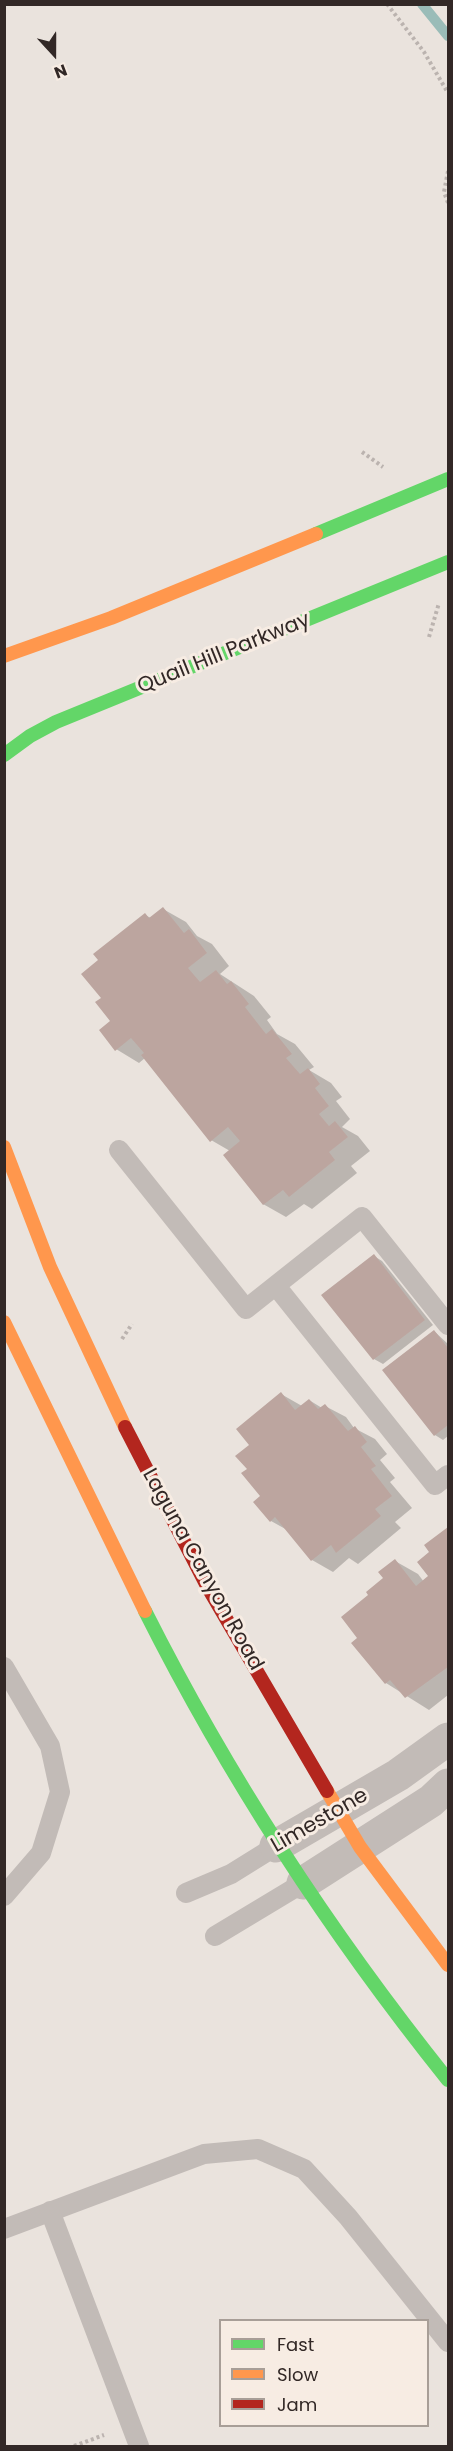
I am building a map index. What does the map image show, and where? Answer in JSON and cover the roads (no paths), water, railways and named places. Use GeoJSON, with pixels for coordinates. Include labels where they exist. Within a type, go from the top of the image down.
{"type":"FeatureCollection","features":[{"type":"Feature","properties":{"kind":"main road"},"geometry":{"type":"LineString","coordinates":[[4,656],[132,609],[448,479]]}},
{"type":"Feature","properties":{"kind":"main road","name":"Quail Hill Parkway"},"geometry":{"type":"LineString","coordinates":[[4,755],[30,736],[56,722],[448,562]]}},
{"type":"Feature","properties":{"kind":"main road","name":"Laguna Canyon Road"},"geometry":{"type":"LineString","coordinates":[[4,1148],[50,1267],[103,1384],[207,1586],[360,1847],[448,1965]]}},
{"type":"Feature","properties":{"kind":"main road"},"geometry":{"type":"LineString","coordinates":[[4,1322],[116,1557],[276,1846],[404,2028],[448,2080]]}},
{"type":"Feature","properties":{"kind":"street","name":"Limestone"},"geometry":{"type":"LineString","coordinates":[[276,1846],[398,1775],[448,1739]]}},
{"type":"Feature","properties":{"kind":"street","name":"Limestone"},"geometry":{"type":"LineString","coordinates":[[303,1883],[430,1801],[448,1785]]}},
{"type":"Feature","properties":{"kind":"lane"},"geometry":{"type":"LineString","coordinates":[[119,1150],[246,1309],[362,1217],[448,1325]]}},
{"type":"Feature","properties":{"kind":"lane"},"geometry":{"type":"LineString","coordinates":[[276,1286],[435,1485],[448,1474]]}},
{"type":"Feature","properties":{"kind":"lane"},"geometry":{"type":"LineString","coordinates":[[4,1667],[50,1746],[60,1792],[41,1853],[4,1896]]}},
{"type":"Feature","properties":{"kind":"lane","name":"Limestone"},"geometry":{"type":"LineString","coordinates":[[186,1893],[231,1874],[276,1846]]}},
{"type":"Feature","properties":{"kind":"lane","name":"Limestone"},"geometry":{"type":"LineString","coordinates":[[215,1936],[303,1883]]}},
{"type":"Feature","properties":{"kind":"lane"},"geometry":{"type":"LineString","coordinates":[[4,2229],[204,2154],[258,2149],[304,2169],[348,2217],[448,2342]]}},
{"type":"Feature","properties":{"kind":"lane"},"geometry":{"type":"LineString","coordinates":[[50,2211],[139,2446]]}},
{"type":"Feature","properties":{"kind":"waterway"},"geometry":{"type":"LineString","coordinates":[[422,4],[448,36]]}}]}
